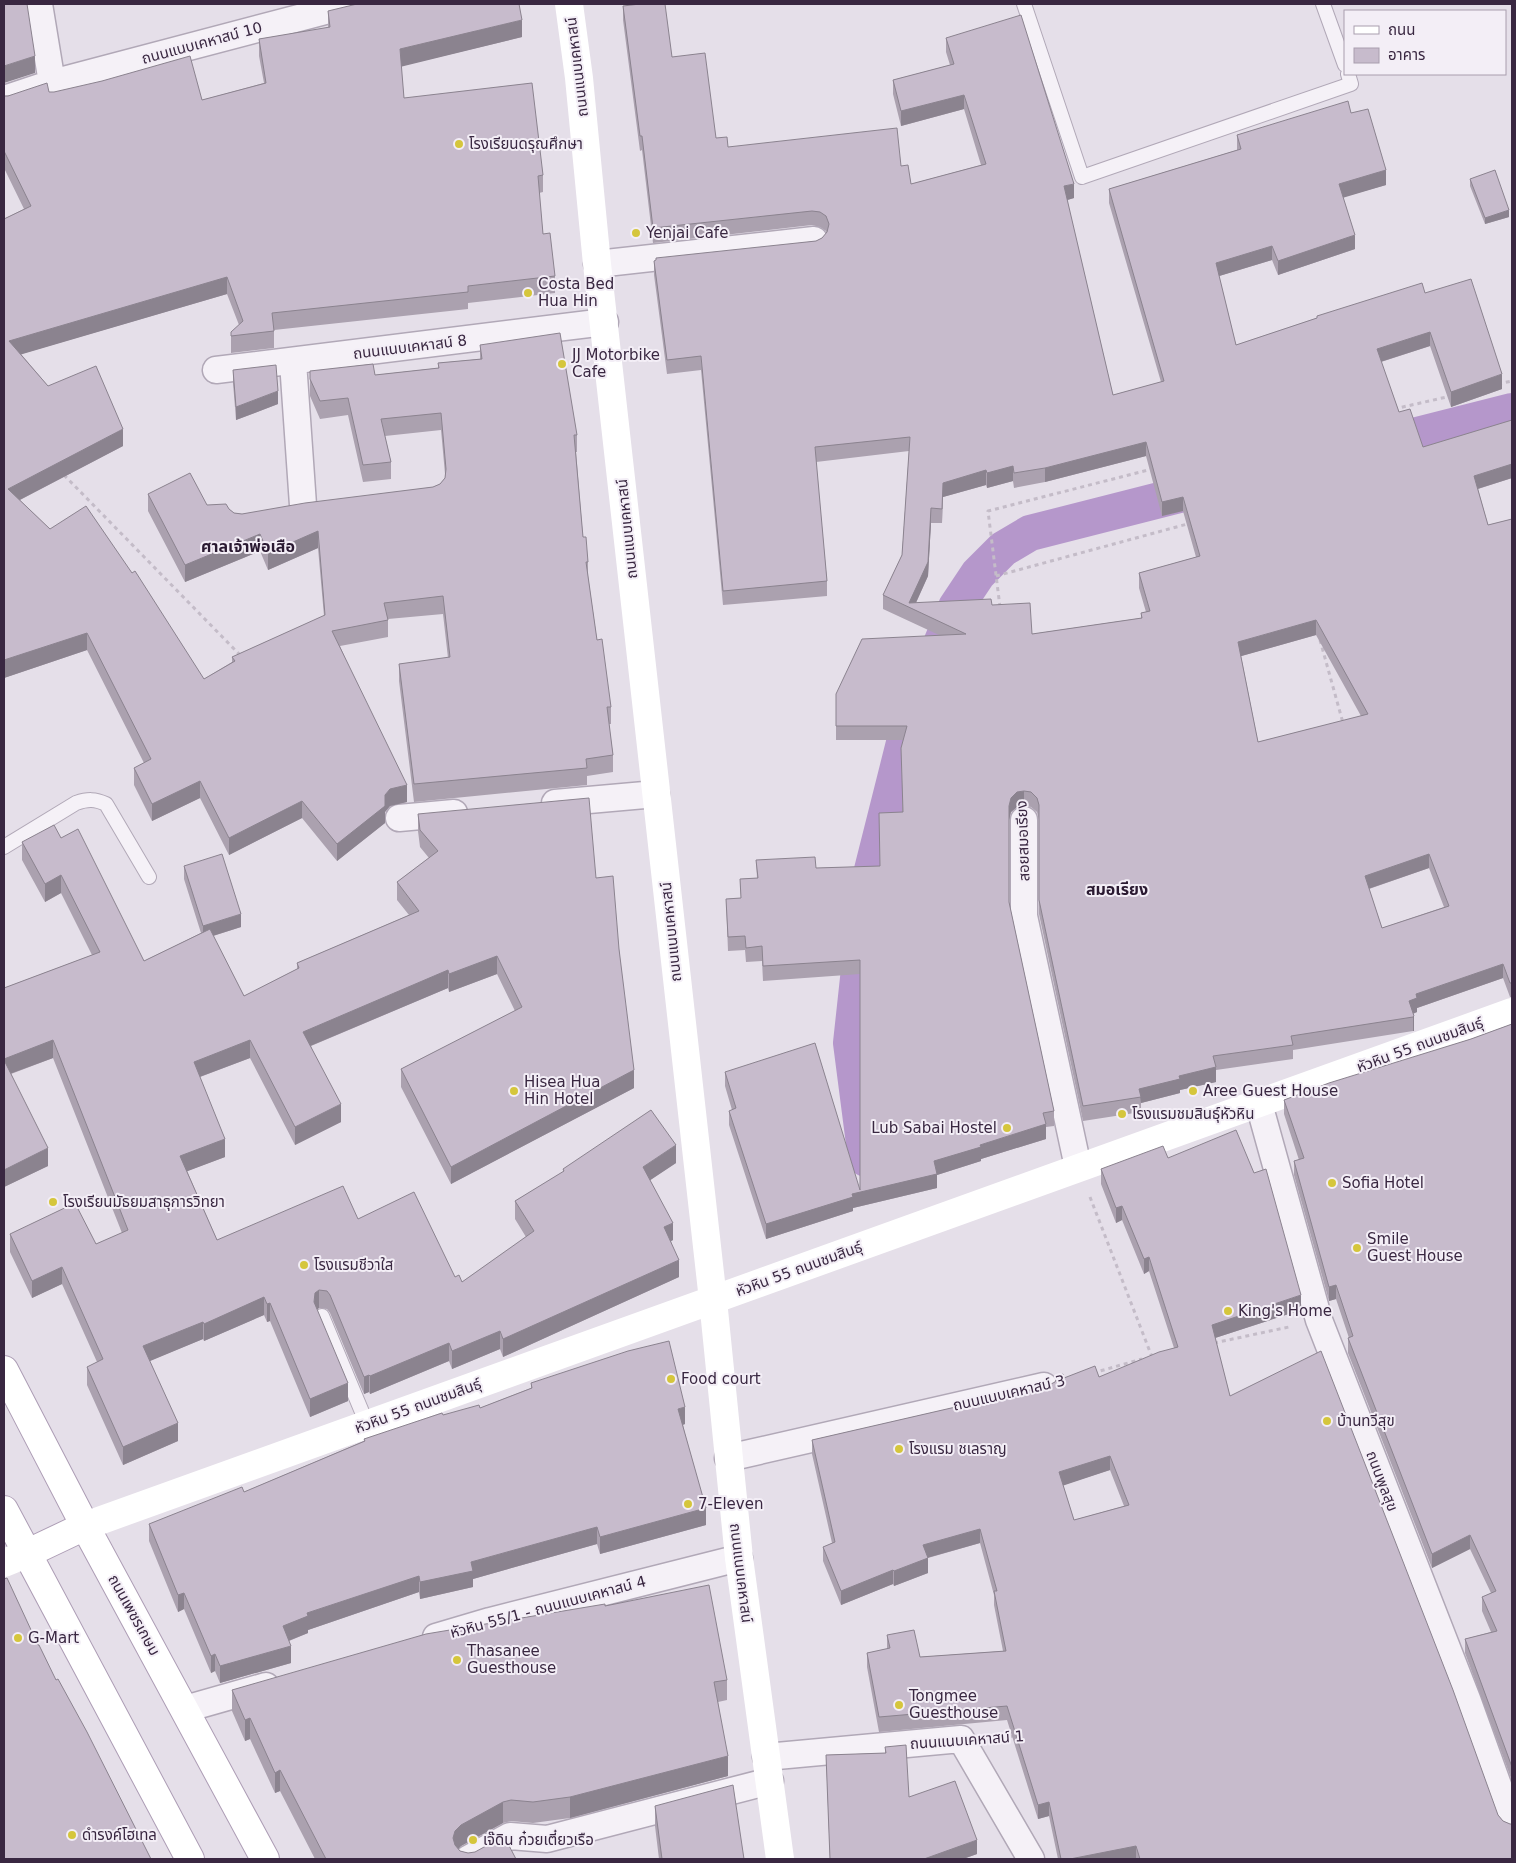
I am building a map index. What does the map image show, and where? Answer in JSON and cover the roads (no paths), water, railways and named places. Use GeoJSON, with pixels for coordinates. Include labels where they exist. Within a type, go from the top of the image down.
{"type":"FeatureCollection","features":[{"type":"Feature","properties":{"kind":"street"},"geometry":{"type":"LineString","coordinates":[[39,4],[52,83]]}},
{"type":"Feature","properties":{"kind":"street","name":"ถนนแนบเคหาสน์ 10"},"geometry":{"type":"LineString","coordinates":[[4,99],[52,83],[352,4]]}},
{"type":"Feature","properties":{"kind":"street","name":"ถนนแนบเคหาสน์"},"geometry":{"type":"LineString","coordinates":[[569,4],[579,78],[597,264],[713,1300],[739,1558],[780,1859]]}},
{"type":"Feature","properties":{"kind":"street"},"geometry":{"type":"LineString","coordinates":[[597,264],[814,240]]}},
{"type":"Feature","properties":{"kind":"street","name":"ถนนแนบเคหาสน์ 8"},"geometry":{"type":"LineString","coordinates":[[216,370],[293,362],[604,322]]}},
{"type":"Feature","properties":{"kind":"street"},"geometry":{"type":"LineString","coordinates":[[276,510],[313,504],[293,362]]}},
{"type":"Feature","properties":{"kind":"street"},"geometry":{"type":"LineString","coordinates":[[527,806],[656,794]]}},
{"type":"Feature","properties":{"kind":"street"},"geometry":{"type":"LineString","coordinates":[[399,818],[478,810]]}},
{"type":"Feature","properties":{"kind":"street","name":"สอยสมอเรียง"},"geometry":{"type":"LineString","coordinates":[[1024,820],[1024,916],[1078,1167]]}},
{"type":"Feature","properties":{"kind":"street","name":"หัวหิน 55 ถนนชมสินธุ์"},"geometry":{"type":"LineString","coordinates":[[15,1558],[86,1526],[1512,1012]]}},
{"type":"Feature","properties":{"kind":"street","name":"ถนนพูลสุข"},"geometry":{"type":"LineString","coordinates":[[1259,1104],[1319,1320],[1467,1699],[1512,1824]]}},
{"type":"Feature","properties":{"kind":"street","name":"ถนนเพชรเกษม"},"geometry":{"type":"LineString","coordinates":[[4,1370],[265,1859]]}},
{"type":"Feature","properties":{"kind":"street","name":"ถนนแนบเคหาสน์ 3"},"geometry":{"type":"LineString","coordinates":[[728,1458],[1044,1386]]}},
{"type":"Feature","properties":{"kind":"street"},"geometry":{"type":"LineString","coordinates":[[4,1510],[15,1558],[190,1859]]}},
{"type":"Feature","properties":{"kind":"street","name":"หัวหิน 55/1 - ถนนแนบเคหาสน์ 4"},"geometry":{"type":"LineString","coordinates":[[414,1643],[490,1621],[739,1558]]}},
{"type":"Feature","properties":{"kind":"street"},"geometry":{"type":"LineString","coordinates":[[185,1709],[290,1679]]}},
{"type":"Feature","properties":{"kind":"street","name":"ถนนแนบเคหาสน์ 1"},"geometry":{"type":"LineString","coordinates":[[468,1859],[510,1836],[547,1839],[768,1769],[960,1739],[1031,1859]]}},
{"type":"Feature","properties":{"kind":"lane"},"geometry":{"type":"LineString","coordinates":[[1024,4],[1082,177],[1352,84],[1348,75]]}},
{"type":"Feature","properties":{"kind":"lane"},"geometry":{"type":"LineString","coordinates":[[1323,4],[1344,62]]}},
{"type":"Feature","properties":{"kind":"lane"},"geometry":{"type":"LineString","coordinates":[[4,847],[76,803],[88,799],[97,800],[106,804],[149,877]]}},
{"type":"Feature","properties":{"kind":"lane"},"geometry":{"type":"LineString","coordinates":[[322,1316],[367,1424]]}},
{"type":"Feature","properties":{"kind":"waterway"},"geometry":{"type":"LineString","coordinates":[[1370,447],[1512,411]]}},
{"type":"Feature","properties":{"kind":"waterway"},"geometry":{"type":"LineString","coordinates":[[940,646],[956,607],[978,574],[1003,549],[1030,533],[1207,488]]}},
{"type":"Feature","properties":{"kind":"waterway"},"geometry":{"type":"LineString","coordinates":[[866,1159],[851,1043],[868,886],[908,727],[916,705]]}},
{"type":"Feature","properties":{"kind":"place","name":"โรงเรียนดรุณศึกษา"},"geometry":{"type":"Point","coordinates":[459,144]}},
{"type":"Feature","properties":{"kind":"place","name":"Yenjai Cafe"},"geometry":{"type":"Point","coordinates":[636,233]}},
{"type":"Feature","properties":{"kind":"place","name":"Costa Bed Hua Hin"},"geometry":{"type":"Point","coordinates":[528,293]}},
{"type":"Feature","properties":{"kind":"place","name":"JJ Motorbike Cafe"},"geometry":{"type":"Point","coordinates":[562,364]}},
{"type":"Feature","properties":{"kind":"place","name":"Hisea Hua Hin Hotel"},"geometry":{"type":"Point","coordinates":[514,1091]}},
{"type":"Feature","properties":{"kind":"place","name":"Aree Guest House"},"geometry":{"type":"Point","coordinates":[1193,1091]}},
{"type":"Feature","properties":{"kind":"place","name":"โรงแรมชมสินธุ์หัวหิน"},"geometry":{"type":"Point","coordinates":[1122,1114]}},
{"type":"Feature","properties":{"kind":"place","name":"Lub Sabai Hostel"},"geometry":{"type":"Point","coordinates":[1007,1128]}},
{"type":"Feature","properties":{"kind":"place","name":"Sofia Hotel"},"geometry":{"type":"Point","coordinates":[1332,1183]}},
{"type":"Feature","properties":{"kind":"place","name":"โรงเรียนมัธยมสาธุการวิทยา"},"geometry":{"type":"Point","coordinates":[53,1202]}},
{"type":"Feature","properties":{"kind":"place","name":"Smile Guest House"},"geometry":{"type":"Point","coordinates":[1357,1248]}},
{"type":"Feature","properties":{"kind":"place","name":"โรงแรมชีวาใส"},"geometry":{"type":"Point","coordinates":[304,1265]}},
{"type":"Feature","properties":{"kind":"place","name":"King's Home"},"geometry":{"type":"Point","coordinates":[1228,1311]}},
{"type":"Feature","properties":{"kind":"place","name":"Food court"},"geometry":{"type":"Point","coordinates":[671,1379]}},
{"type":"Feature","properties":{"kind":"place","name":"บ้านทวีสุข"},"geometry":{"type":"Point","coordinates":[1327,1421]}},
{"type":"Feature","properties":{"kind":"place","name":"โรงแรม ชเลราญ"},"geometry":{"type":"Point","coordinates":[899,1449]}},
{"type":"Feature","properties":{"kind":"place","name":"7-Eleven"},"geometry":{"type":"Point","coordinates":[688,1504]}},
{"type":"Feature","properties":{"kind":"place","name":"G-Mart"},"geometry":{"type":"Point","coordinates":[18,1638]}},
{"type":"Feature","properties":{"kind":"place","name":"Thasanee Guesthouse"},"geometry":{"type":"Point","coordinates":[457,1660]}},
{"type":"Feature","properties":{"kind":"place","name":"Tongmee Guesthouse"},"geometry":{"type":"Point","coordinates":[899,1705]}},
{"type":"Feature","properties":{"kind":"place","name":"ดำรงค์โฮเทล"},"geometry":{"type":"Point","coordinates":[72,1835]}},
{"type":"Feature","properties":{"kind":"place","name":"เจ๊ดิน ก๋วยเตี๋ยวเรือ"},"geometry":{"type":"Point","coordinates":[473,1840]}},
{"type":"Feature","properties":{"kind":"district","name":"ศาลเจ้าพ่อเสือ"},"geometry":{"type":"Point","coordinates":[248,546]}},
{"type":"Feature","properties":{"kind":"district","name":"สมอเรียง"},"geometry":{"type":"Point","coordinates":[1117,889]}}]}
